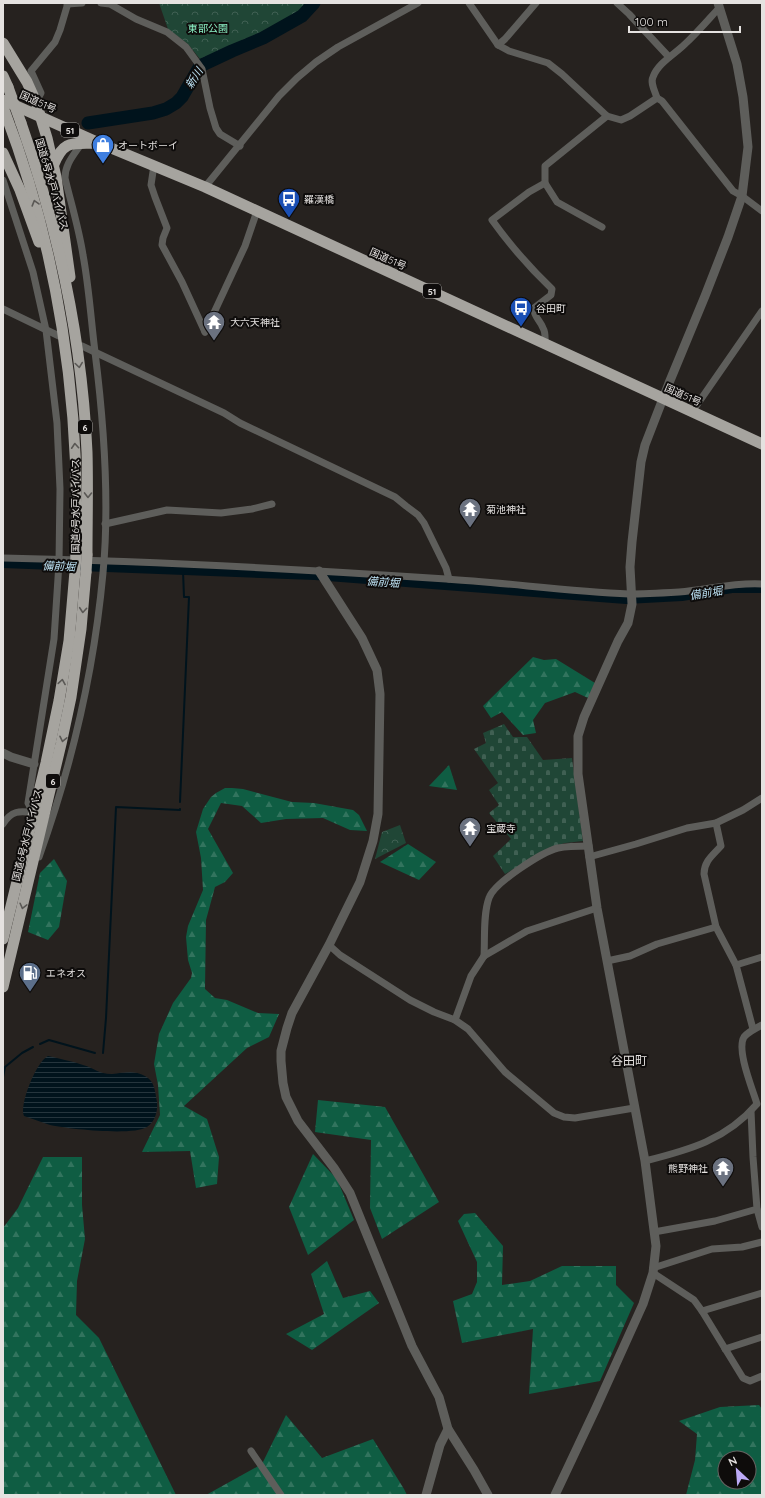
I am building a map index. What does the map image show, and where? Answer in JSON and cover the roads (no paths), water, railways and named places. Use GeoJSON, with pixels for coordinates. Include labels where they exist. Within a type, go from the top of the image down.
{"type":"FeatureCollection","features":[{"type":"Feature","properties":{"kind":"highway"},"geometry":{"type":"LineString","coordinates":[[3,43],[27,82],[36,102],[54,164],[70,274],[69,299]]}},
{"type":"Feature","properties":{"kind":"highway","name":"国道6号水戸バイパス"},"geometry":{"type":"LineString","coordinates":[[3,76],[30,148],[52,222],[69,299],[81,381],[88,487],[81,571],[81,629],[71,697],[3,987]]}},
{"type":"Feature","properties":{"kind":"highway","name":"国道51号"},"geometry":{"type":"LineString","coordinates":[[3,100],[99,143],[205,187],[762,444]]}},
{"type":"Feature","properties":{"kind":"highway","name":"国道6号水戸バイパス"},"geometry":{"type":"LineString","coordinates":[[3,106],[23,161],[55,282],[62,323],[75,448],[77,517],[82,555]]}},
{"type":"Feature","properties":{"kind":"highway"},"geometry":{"type":"LineString","coordinates":[[54,164],[61,150],[66,146],[99,143]]}},
{"type":"Feature","properties":{"kind":"highway"},"geometry":{"type":"LineString","coordinates":[[3,153],[20,190],[34,229],[47,267],[62,323]]}},
{"type":"Feature","properties":{"kind":"highway","name":"国道6号水戸バイパス"},"geometry":{"type":"LineString","coordinates":[[3,939],[46,763],[59,701],[81,571]]}},
{"type":"Feature","properties":{"kind":"street"},"geometry":{"type":"LineString","coordinates":[[36,102],[41,93],[31,71],[55,42],[68,3],[82,3]]}},
{"type":"Feature","properties":{"kind":"street"},"geometry":{"type":"LineString","coordinates":[[101,3],[110,4],[136,19],[167,32],[186,47],[201,67],[216,128],[220,134],[240,146]]}},
{"type":"Feature","properties":{"kind":"street"},"geometry":{"type":"LineString","coordinates":[[205,187],[240,146],[279,96],[316,62],[366,31],[418,3]]}},
{"type":"Feature","properties":{"kind":"street"},"geometry":{"type":"LineString","coordinates":[[469,3],[498,45],[509,51],[548,63],[607,116],[621,120],[630,116],[657,98]]}},
{"type":"Feature","properties":{"kind":"street"},"geometry":{"type":"LineString","coordinates":[[498,45],[536,3]]}},
{"type":"Feature","properties":{"kind":"street"},"geometry":{"type":"LineString","coordinates":[[617,3],[669,57]]}},
{"type":"Feature","properties":{"kind":"street"},"geometry":{"type":"LineString","coordinates":[[718,5],[685,44],[669,57],[654,73],[652,79],[657,98],[662,101],[733,191],[762,211]]}},
{"type":"Feature","properties":{"kind":"street"},"geometry":{"type":"LineString","coordinates":[[555,1495],[643,1304],[653,1270],[656,1246],[645,1161],[597,908],[589,857],[578,774],[578,736],[584,717],[618,641],[628,623],[631,598],[630,567],[632,542],[641,462],[645,445],[708,288],[742,196],[748,147],[744,97],[736,64],[718,5]]}},
{"type":"Feature","properties":{"kind":"street"},"geometry":{"type":"LineString","coordinates":[[602,227],[557,202],[545,183],[545,166],[607,116]]}},
{"type":"Feature","properties":{"kind":"street"},"geometry":{"type":"LineString","coordinates":[[27,886],[50,825],[68,768],[78,727],[95,642],[103,565],[105,524],[104,457],[98,372],[83,255],[65,178],[65,170],[68,162],[81,144]]}},
{"type":"Feature","properties":{"kind":"street"},"geometry":{"type":"LineString","coordinates":[[154,165],[151,185],[168,228],[163,238],[162,245],[182,282],[204,332],[245,246],[257,211]]}},
{"type":"Feature","properties":{"kind":"street"},"geometry":{"type":"LineString","coordinates":[[3,180],[33,272],[46,330],[57,423],[60,489],[57,609],[52,652],[28,803],[33,812]]}},
{"type":"Feature","properties":{"kind":"street"},"geometry":{"type":"LineString","coordinates":[[544,344],[544,328],[534,313],[534,308],[551,295],[552,289],[510,245],[492,220],[529,192],[545,183]]}},
{"type":"Feature","properties":{"kind":"street"},"geometry":{"type":"LineString","coordinates":[[3,309],[59,336]]}},
{"type":"Feature","properties":{"kind":"street"},"geometry":{"type":"LineString","coordinates":[[692,412],[762,311]]}},
{"type":"Feature","properties":{"kind":"street"},"geometry":{"type":"LineString","coordinates":[[82,346],[224,413],[240,423],[395,497],[418,515],[424,523],[446,568],[449,579]]}},
{"type":"Feature","properties":{"kind":"street"},"geometry":{"type":"LineString","coordinates":[[105,524],[167,510],[221,513],[252,509],[272,504]]}},
{"type":"Feature","properties":{"kind":"street"},"geometry":{"type":"LineString","coordinates":[[3,558],[59,564],[322,576],[449,579],[631,598],[730,584],[762,584]]}},
{"type":"Feature","properties":{"kind":"street"},"geometry":{"type":"LineString","coordinates":[[322,576],[367,647],[377,670],[380,694],[378,814],[376,828],[360,882],[329,945],[299,1000],[287,1028],[281,1051],[283,1083],[292,1110],[298,1121],[334,1168],[350,1193],[412,1346],[439,1396],[448,1428],[488,1495]]}},
{"type":"Feature","properties":{"kind":"street"},"geometry":{"type":"LineString","coordinates":[[3,753],[34,764]]}},
{"type":"Feature","properties":{"kind":"street"},"geometry":{"type":"LineString","coordinates":[[589,857],[687,828],[716,822],[743,810],[762,798]]}},
{"type":"Feature","properties":{"kind":"street"},"geometry":{"type":"LineString","coordinates":[[3,824],[8,817],[16,812],[33,812]]}},
{"type":"Feature","properties":{"kind":"street"},"geometry":{"type":"LineString","coordinates":[[716,822],[721,846],[706,862],[704,874],[716,927],[736,965],[753,1029]]}},
{"type":"Feature","properties":{"kind":"street"},"geometry":{"type":"LineString","coordinates":[[484,956],[486,906],[489,896],[501,882],[537,858],[556,848],[588,846]]}},
{"type":"Feature","properties":{"kind":"street"},"geometry":{"type":"LineString","coordinates":[[455,1020],[471,976],[484,956],[528,931],[597,908]]}},
{"type":"Feature","properties":{"kind":"street"},"geometry":{"type":"LineString","coordinates":[[607,961],[630,956],[657,944],[716,927]]}},
{"type":"Feature","properties":{"kind":"street"},"geometry":{"type":"LineString","coordinates":[[329,945],[340,955],[410,1000],[434,1012],[455,1020],[468,1029],[504,1072],[554,1114],[570,1118],[634,1108]]}},
{"type":"Feature","properties":{"kind":"street"},"geometry":{"type":"LineString","coordinates":[[736,965],[762,957]]}},
{"type":"Feature","properties":{"kind":"street"},"geometry":{"type":"LineString","coordinates":[[645,1161],[688,1150],[716,1138],[733,1127],[751,1111],[757,1104],[743,1058],[742,1046],[744,1038],[753,1029],[762,1025]]}},
{"type":"Feature","properties":{"kind":"street"},"geometry":{"type":"LineString","coordinates":[[751,1111],[757,1209],[762,1228]]}},
{"type":"Feature","properties":{"kind":"street"},"geometry":{"type":"LineString","coordinates":[[654,1232],[715,1221],[757,1209]]}},
{"type":"Feature","properties":{"kind":"street"},"geometry":{"type":"LineString","coordinates":[[653,1270],[712,1249],[742,1247],[762,1242]]}},
{"type":"Feature","properties":{"kind":"street"},"geometry":{"type":"LineString","coordinates":[[653,1270],[694,1300],[743,1378],[750,1381],[762,1376]]}},
{"type":"Feature","properties":{"kind":"street"},"geometry":{"type":"LineString","coordinates":[[702,1311],[762,1293]]}},
{"type":"Feature","properties":{"kind":"street"},"geometry":{"type":"LineString","coordinates":[[725,1349],[762,1337]]}},
{"type":"Feature","properties":{"kind":"street"},"geometry":{"type":"LineString","coordinates":[[426,1495],[440,1445],[448,1428]]}},
{"type":"Feature","properties":{"kind":"street"},"geometry":{"type":"LineString","coordinates":[[251,1451],[281,1495]]}},
{"type":"Feature","properties":{"kind":"water"},"geometry":{"type":"Polygon","coordinates":[[[48,1056],[87,1066],[103,1073],[112,1074],[133,1072],[145,1076],[153,1084],[155,1091],[157,1105],[154,1119],[150,1125],[140,1130],[115,1131],[59,1127],[24,1116],[24,1103],[30,1084],[38,1066],[48,1056]]]}},
{"type":"Feature","properties":{"kind":"waterway","name":"新川"},"geometry":{"type":"LineString","coordinates":[[88,123],[153,113],[166,109],[182,97],[200,66],[263,38],[302,16],[314,3]]}},
{"type":"Feature","properties":{"kind":"waterway","name":"備前堀"},"geometry":{"type":"LineString","coordinates":[[3,564],[315,576],[626,600],[682,597],[732,589],[762,589]]}},
{"type":"Feature","properties":{"kind":"waterway"},"geometry":{"type":"LineString","coordinates":[[180,802],[189,597],[184,597],[183,571]]}},
{"type":"Feature","properties":{"kind":"waterway"},"geometry":{"type":"LineString","coordinates":[[103,1053],[116,807],[180,809]]}},
{"type":"Feature","properties":{"kind":"waterway"},"geometry":{"type":"LineString","coordinates":[[40,1044],[49,1040],[95,1053]]}},
{"type":"Feature","properties":{"kind":"waterway"},"geometry":{"type":"LineString","coordinates":[[3,1077],[5,1067],[22,1053],[33,1047]]}},
{"type":"Feature","properties":{"kind":"place","name":"オートボーイ"},"geometry":{"type":"Point","coordinates":[103,164]}},
{"type":"Feature","properties":{"kind":"place","name":"羅漢橋"},"geometry":{"type":"Point","coordinates":[289,218]}},
{"type":"Feature","properties":{"kind":"place","name":"谷田町"},"geometry":{"type":"Point","coordinates":[521,328]}},
{"type":"Feature","properties":{"kind":"place","name":"大六天神社"},"geometry":{"type":"Point","coordinates":[214,342]}},
{"type":"Feature","properties":{"kind":"place","name":"菊池神社"},"geometry":{"type":"Point","coordinates":[470,528]}},
{"type":"Feature","properties":{"kind":"place","name":"宝蔵寺"},"geometry":{"type":"Point","coordinates":[470,848]}},
{"type":"Feature","properties":{"kind":"place","name":"エネオス"},"geometry":{"type":"Point","coordinates":[30,992]}},
{"type":"Feature","properties":{"kind":"place","name":"熊野神社"},"geometry":{"type":"Point","coordinates":[723,1188]}},
{"type":"Feature","properties":{"kind":"district","name":"谷田町"},"geometry":{"type":"Point","coordinates":[629,1060]}},
{"type":"Feature","properties":{"kind":"park label","name":"東部公園"},"geometry":{"type":"Point","coordinates":[208,28]}}]}
